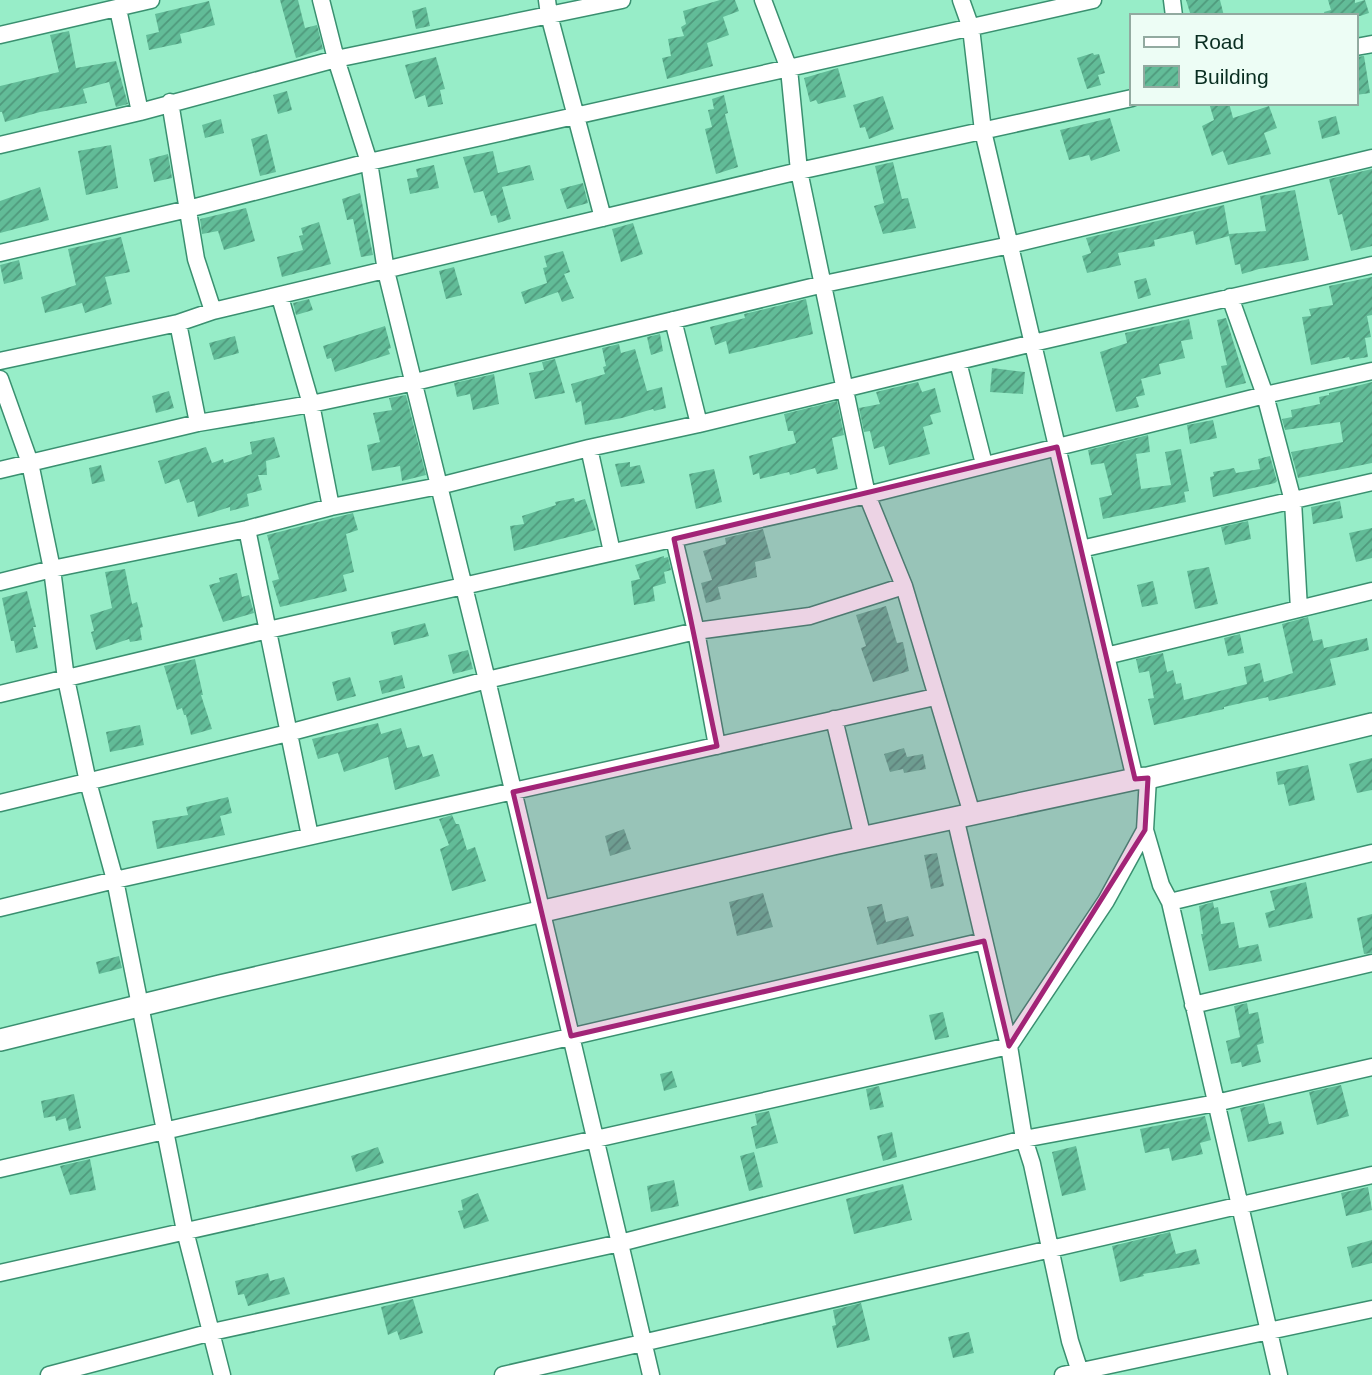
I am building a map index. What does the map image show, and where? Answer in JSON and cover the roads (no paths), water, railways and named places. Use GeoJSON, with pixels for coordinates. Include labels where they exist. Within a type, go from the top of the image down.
{"type":"FeatureCollection","features":[{"type":"Feature","properties":{"kind":"street"},"geometry":{"type":"LineString","coordinates":[[0,34],[150,0]]}},
{"type":"Feature","properties":{"kind":"street"},"geometry":{"type":"LineString","coordinates":[[321,0],[336,59],[369,163],[386,271],[487,680],[651,1375]]}},
{"type":"Feature","properties":{"kind":"street"},"geometry":{"type":"LineString","coordinates":[[0,145],[548,8],[622,0]]}},
{"type":"Feature","properties":{"kind":"street"},"geometry":{"type":"LineString","coordinates":[[762,0],[789,69],[799,171],[867,495],[904,586],[935,697],[963,816],[984,941],[1009,1046],[1024,1139],[1051,1247],[1070,1341],[1081,1373]]}},
{"type":"Feature","properties":{"kind":"street"},"geometry":{"type":"LineString","coordinates":[[961,0],[971,28],[983,131],[1106,656],[1141,778],[1145,830],[1161,885],[1170,902],[1279,1375]]}},
{"type":"Feature","properties":{"kind":"street"},"geometry":{"type":"LineString","coordinates":[[0,253],[369,163],[1093,0]]}},
{"type":"Feature","properties":{"kind":"street"},"geometry":{"type":"LineString","coordinates":[[548,8],[603,218]]}},
{"type":"Feature","properties":{"kind":"street"},"geometry":{"type":"LineString","coordinates":[[118,9],[140,112]]}},
{"type":"Feature","properties":{"kind":"street"},"geometry":{"type":"LineString","coordinates":[[0,361],[178,323],[213,311],[799,171],[1130,98]]}},
{"type":"Feature","properties":{"kind":"street"},"geometry":{"type":"LineString","coordinates":[[170,102],[197,259],[213,311]]}},
{"type":"Feature","properties":{"kind":"street"},"geometry":{"type":"LineString","coordinates":[[0,470],[198,423],[311,404],[415,382],[824,284],[1010,245],[1372,158]]}},
{"type":"Feature","properties":{"kind":"street"},"geometry":{"type":"LineString","coordinates":[[0,582],[247,529],[331,507],[439,486],[589,448],[1372,265]]}},
{"type":"Feature","properties":{"kind":"street"},"geometry":{"type":"LineString","coordinates":[[280,297],[311,404],[331,507]]}},
{"type":"Feature","properties":{"kind":"street"},"geometry":{"type":"LineString","coordinates":[[1230,297],[1265,395],[1293,501],[1299,609]]}},
{"type":"Feature","properties":{"kind":"street"},"geometry":{"type":"LineString","coordinates":[[673,320],[699,424]]}},
{"type":"Feature","properties":{"kind":"street"},"geometry":{"type":"LineString","coordinates":[[178,323],[198,423]]}},
{"type":"Feature","properties":{"kind":"street"},"geometry":{"type":"LineString","coordinates":[[958,362],[984,464]]}},
{"type":"Feature","properties":{"kind":"street"},"geometry":{"type":"LineString","coordinates":[[0,694],[268,630],[867,495],[1265,395],[1372,371]]}},
{"type":"Feature","properties":{"kind":"street"},"geometry":{"type":"LineString","coordinates":[[0,379],[30,463],[52,569],[66,679],[88,782],[115,880],[185,1231],[222,1375]]}},
{"type":"Feature","properties":{"kind":"street"},"geometry":{"type":"LineString","coordinates":[[589,448],[612,552]]}},
{"type":"Feature","properties":{"kind":"street"},"geometry":{"type":"LineString","coordinates":[[1081,549],[1372,482]]}},
{"type":"Feature","properties":{"kind":"street"},"geometry":{"type":"LineString","coordinates":[[247,529],[310,836]]}},
{"type":"Feature","properties":{"kind":"street"},"geometry":{"type":"LineString","coordinates":[[674,539],[696,631],[717,746]]}},
{"type":"Feature","properties":{"kind":"street"},"geometry":{"type":"LineString","coordinates":[[0,803],[242,742],[288,733],[487,680],[696,631],[810,616],[904,586]]}},
{"type":"Feature","properties":{"kind":"street"},"geometry":{"type":"LineString","coordinates":[[1106,656],[1372,591]]}},
{"type":"Feature","properties":{"kind":"street"},"geometry":{"type":"LineString","coordinates":[[0,908],[935,697]]}},
{"type":"Feature","properties":{"kind":"street"},"geometry":{"type":"LineString","coordinates":[[834,719],[863,838]]}},
{"type":"Feature","properties":{"kind":"street"},"geometry":{"type":"LineString","coordinates":[[0,1040],[220,986],[1372,724]]}},
{"type":"Feature","properties":{"kind":"street"},"geometry":{"type":"LineString","coordinates":[[0,1273],[1009,1046],[1106,901],[1145,830]]}},
{"type":"Feature","properties":{"kind":"street"},"geometry":{"type":"LineString","coordinates":[[1170,902],[1371,856]]}},
{"type":"Feature","properties":{"kind":"street"},"geometry":{"type":"LineString","coordinates":[[0,1169],[984,941]]}},
{"type":"Feature","properties":{"kind":"street"},"geometry":{"type":"LineString","coordinates":[[1193,1005],[1372,963]]}},
{"type":"Feature","properties":{"kind":"street"},"geometry":{"type":"LineString","coordinates":[[49,1375],[212,1332],[620,1243],[1024,1139],[1216,1103],[1372,1067]]}},
{"type":"Feature","properties":{"kind":"street"},"geometry":{"type":"LineString","coordinates":[[503,1375],[1372,1175]]}},
{"type":"Feature","properties":{"kind":"street"},"geometry":{"type":"LineString","coordinates":[[1063,1375],[1372,1309]]}}]}
